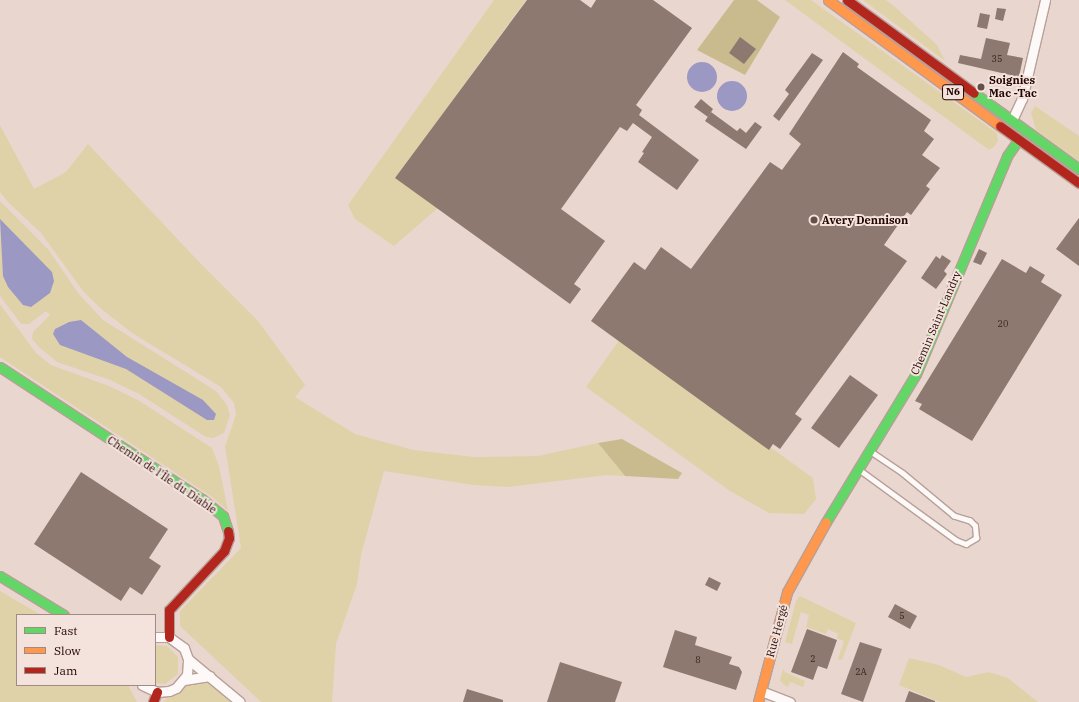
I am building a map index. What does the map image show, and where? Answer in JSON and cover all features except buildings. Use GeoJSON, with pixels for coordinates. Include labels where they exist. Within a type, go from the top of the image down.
{"type":"FeatureCollection","features":[{"type":"Feature","properties":{"kind":"street","name":"N6"},"geometry":{"type":"LineString","coordinates":[[828,0],[1079,183]]}},
{"type":"Feature","properties":{"kind":"street","name":"N6"},"geometry":{"type":"LineString","coordinates":[[847,0],[1079,169]]}},
{"type":"Feature","properties":{"kind":"street"},"geometry":{"type":"LineString","coordinates":[[1012,120],[1022,98],[1045,0]]}},
{"type":"Feature","properties":{"kind":"street","name":"Chemin Saint-Landry"},"geometry":{"type":"LineString","coordinates":[[802,562],[868,450],[916,374],[1007,156],[1019,139]]}},
{"type":"Feature","properties":{"kind":"street","name":"Chemin de l'Île du Diable"},"geometry":{"type":"LineString","coordinates":[[0,367],[202,499],[223,516],[229,538],[224,551],[169,610],[167,616],[169,637]]}},
{"type":"Feature","properties":{"kind":"street","name":"Rue Hergé"},"geometry":{"type":"LineString","coordinates":[[758,702],[787,592],[802,562]]}},
{"type":"Feature","properties":{"kind":"street"},"geometry":{"type":"LineString","coordinates":[[0,576],[62,614]]}},
{"type":"Feature","properties":{"kind":"street"},"geometry":{"type":"LineString","coordinates":[[144,686],[157,692],[176,688],[184,680],[189,667],[184,648],[169,637],[156,637]]}},
{"type":"Feature","properties":{"kind":"street"},"geometry":{"type":"LineString","coordinates":[[188,659],[240,702]]}},
{"type":"Feature","properties":{"kind":"street"},"geometry":{"type":"LineString","coordinates":[[184,680],[210,676]]}},
{"type":"Feature","properties":{"kind":"street"},"geometry":{"type":"LineString","coordinates":[[761,691],[790,702]]}},
{"type":"Feature","properties":{"kind":"street"},"geometry":{"type":"LineString","coordinates":[[152,702],[157,692]]}},
{"type":"Feature","properties":{"kind":"lane"},"geometry":{"type":"LineString","coordinates":[[858,468],[956,540],[966,544],[976,538],[975,526],[970,522],[954,516],[902,473],[868,450]]}},
{"type":"Feature","properties":{"kind":"shaded area"},"geometry":{"type":"Polygon","coordinates":[[[494,0],[526,0],[397,176],[439,207],[394,246],[355,219],[348,205],[494,0]]]}},
{"type":"Feature","properties":{"kind":"shaded area"},"geometry":{"type":"Polygon","coordinates":[[[734,0],[757,0],[780,17],[745,75],[697,50],[734,0]]]}},
{"type":"Feature","properties":{"kind":"shaded area"},"geometry":{"type":"Polygon","coordinates":[[[785,0],[811,0],[997,133],[998,141],[995,146],[989,150],[785,0]]]}},
{"type":"Feature","properties":{"kind":"shaded area"},"geometry":{"type":"Polygon","coordinates":[[[863,0],[886,0],[937,45],[945,61],[863,0]]]}},
{"type":"Feature","properties":{"kind":"shaded area"},"geometry":{"type":"Polygon","coordinates":[[[702,62],[713,66],[717,77],[713,88],[702,92],[691,88],[687,77],[691,66],[702,62]]]}},
{"type":"Feature","properties":{"kind":"shaded area"},"geometry":{"type":"Polygon","coordinates":[[[732,81],[743,85],[747,96],[743,107],[732,111],[721,107],[717,96],[721,85],[732,81]]]}},
{"type":"Feature","properties":{"kind":"shaded area"},"geometry":{"type":"Polygon","coordinates":[[[1035,106],[1079,136],[1079,161],[1036,130],[1031,113],[1035,106]]]}},
{"type":"Feature","properties":{"kind":"shaded area"},"geometry":{"type":"Polygon","coordinates":[[[0,125],[34,189],[66,172],[88,144],[200,263],[258,321],[305,385],[295,397],[355,434],[413,450],[475,457],[538,456],[598,443],[625,476],[607,475],[508,487],[473,485],[384,471],[361,555],[357,584],[336,644],[332,702],[261,702],[180,626],[180,611],[241,548],[225,446],[236,415],[234,403],[221,387],[132,333],[99,307],[83,291],[41,233],[8,202],[0,192],[0,125]]]}},
{"type":"Feature","properties":{"kind":"shaded area"},"geometry":{"type":"Polygon","coordinates":[[[0,201],[48,249],[78,293],[103,320],[216,391],[227,405],[230,415],[224,433],[213,438],[206,437],[139,394],[110,380],[57,362],[40,348],[32,339],[33,332],[50,315],[46,311],[29,324],[21,324],[0,296],[0,201]]]}},
{"type":"Feature","properties":{"kind":"shaded area"},"geometry":{"type":"Polygon","coordinates":[[[0,219],[52,272],[54,281],[50,293],[31,307],[23,305],[8,287],[3,276],[0,219]]]}},
{"type":"Feature","properties":{"kind":"shaded area"},"geometry":{"type":"Polygon","coordinates":[[[0,304],[36,353],[51,365],[109,386],[138,400],[212,448],[219,466],[228,511],[212,497],[0,357],[0,304]]]}},
{"type":"Feature","properties":{"kind":"shaded area"},"geometry":{"type":"Polygon","coordinates":[[[81,320],[127,357],[203,400],[216,414],[214,420],[207,420],[126,369],[60,345],[53,334],[55,329],[69,322],[81,320]]]}},
{"type":"Feature","properties":{"kind":"shaded area"},"geometry":{"type":"Polygon","coordinates":[[[620,339],[813,478],[816,499],[804,514],[769,513],[730,491],[586,387],[620,339]]]}},
{"type":"Feature","properties":{"kind":"shaded area"},"geometry":{"type":"Polygon","coordinates":[[[622,439],[682,473],[678,479],[625,476],[598,443],[622,439]]]}},
{"type":"Feature","properties":{"kind":"shaded area"},"geometry":{"type":"Polygon","coordinates":[[[0,591],[39,614],[16,614],[16,686],[129,686],[137,702],[0,702],[0,591]]]}},
{"type":"Feature","properties":{"kind":"shaded area"},"geometry":{"type":"Polygon","coordinates":[[[800,596],[856,623],[842,660],[838,659],[844,641],[837,638],[838,634],[828,629],[826,634],[806,627],[809,615],[801,612],[792,644],[785,642],[796,601],[800,596]]]}},
{"type":"Feature","properties":{"kind":"shaded area"},"geometry":{"type":"Polygon","coordinates":[[[156,645],[167,646],[178,657],[178,674],[165,684],[156,683],[156,645]]]}},
{"type":"Feature","properties":{"kind":"shaded area"},"geometry":{"type":"Polygon","coordinates":[[[909,658],[939,665],[966,677],[989,672],[1008,678],[1038,702],[940,702],[899,685],[909,658]]]}},
{"type":"Feature","properties":{"kind":"shaded area"},"geometry":{"type":"Polygon","coordinates":[[[783,669],[785,672],[805,681],[803,687],[790,682],[788,687],[783,684],[780,680],[783,669]]]}},
{"type":"Feature","properties":{"kind":"shaded area"},"geometry":{"type":"Polygon","coordinates":[[[198,681],[209,683],[230,702],[162,702],[187,685],[198,681]]]}},
{"type":"Feature","properties":{"kind":"traffic: fast"},"geometry":{"type":"LineString","coordinates":[[974,93],[1079,169]]}},
{"type":"Feature","properties":{"kind":"traffic: fast"},"geometry":{"type":"LineString","coordinates":[[826,522],[916,374],[1007,156],[1019,139]]}},
{"type":"Feature","properties":{"kind":"traffic: fast"},"geometry":{"type":"LineString","coordinates":[[0,367],[202,499],[223,516],[228,531]]}},
{"type":"Feature","properties":{"kind":"traffic: fast"},"geometry":{"type":"LineString","coordinates":[[0,576],[62,614]]}},
{"type":"Feature","properties":{"kind":"traffic: slow"},"geometry":{"type":"LineString","coordinates":[[828,0],[1000,126]]}},
{"type":"Feature","properties":{"kind":"traffic: slow"},"geometry":{"type":"LineString","coordinates":[[758,702],[787,592],[826,522]]}},
{"type":"Feature","properties":{"kind":"traffic: jam"},"geometry":{"type":"LineString","coordinates":[[847,0],[974,93]]}},
{"type":"Feature","properties":{"kind":"traffic: jam"},"geometry":{"type":"LineString","coordinates":[[1000,126],[1079,183]]}},
{"type":"Feature","properties":{"kind":"traffic: jam"},"geometry":{"type":"LineString","coordinates":[[169,637],[169,610],[224,551],[229,538],[228,531]]}},
{"type":"Feature","properties":{"kind":"traffic: jam"},"geometry":{"type":"LineString","coordinates":[[153,702],[157,692]]}},
{"type":"Feature","properties":{"kind":"place","name":"Soignies Mac -Tac"},"geometry":{"type":"Point","coordinates":[981,87]}},
{"type":"Feature","properties":{"kind":"place","name":"Avery Dennison"},"geometry":{"type":"Point","coordinates":[814,220]}}]}
